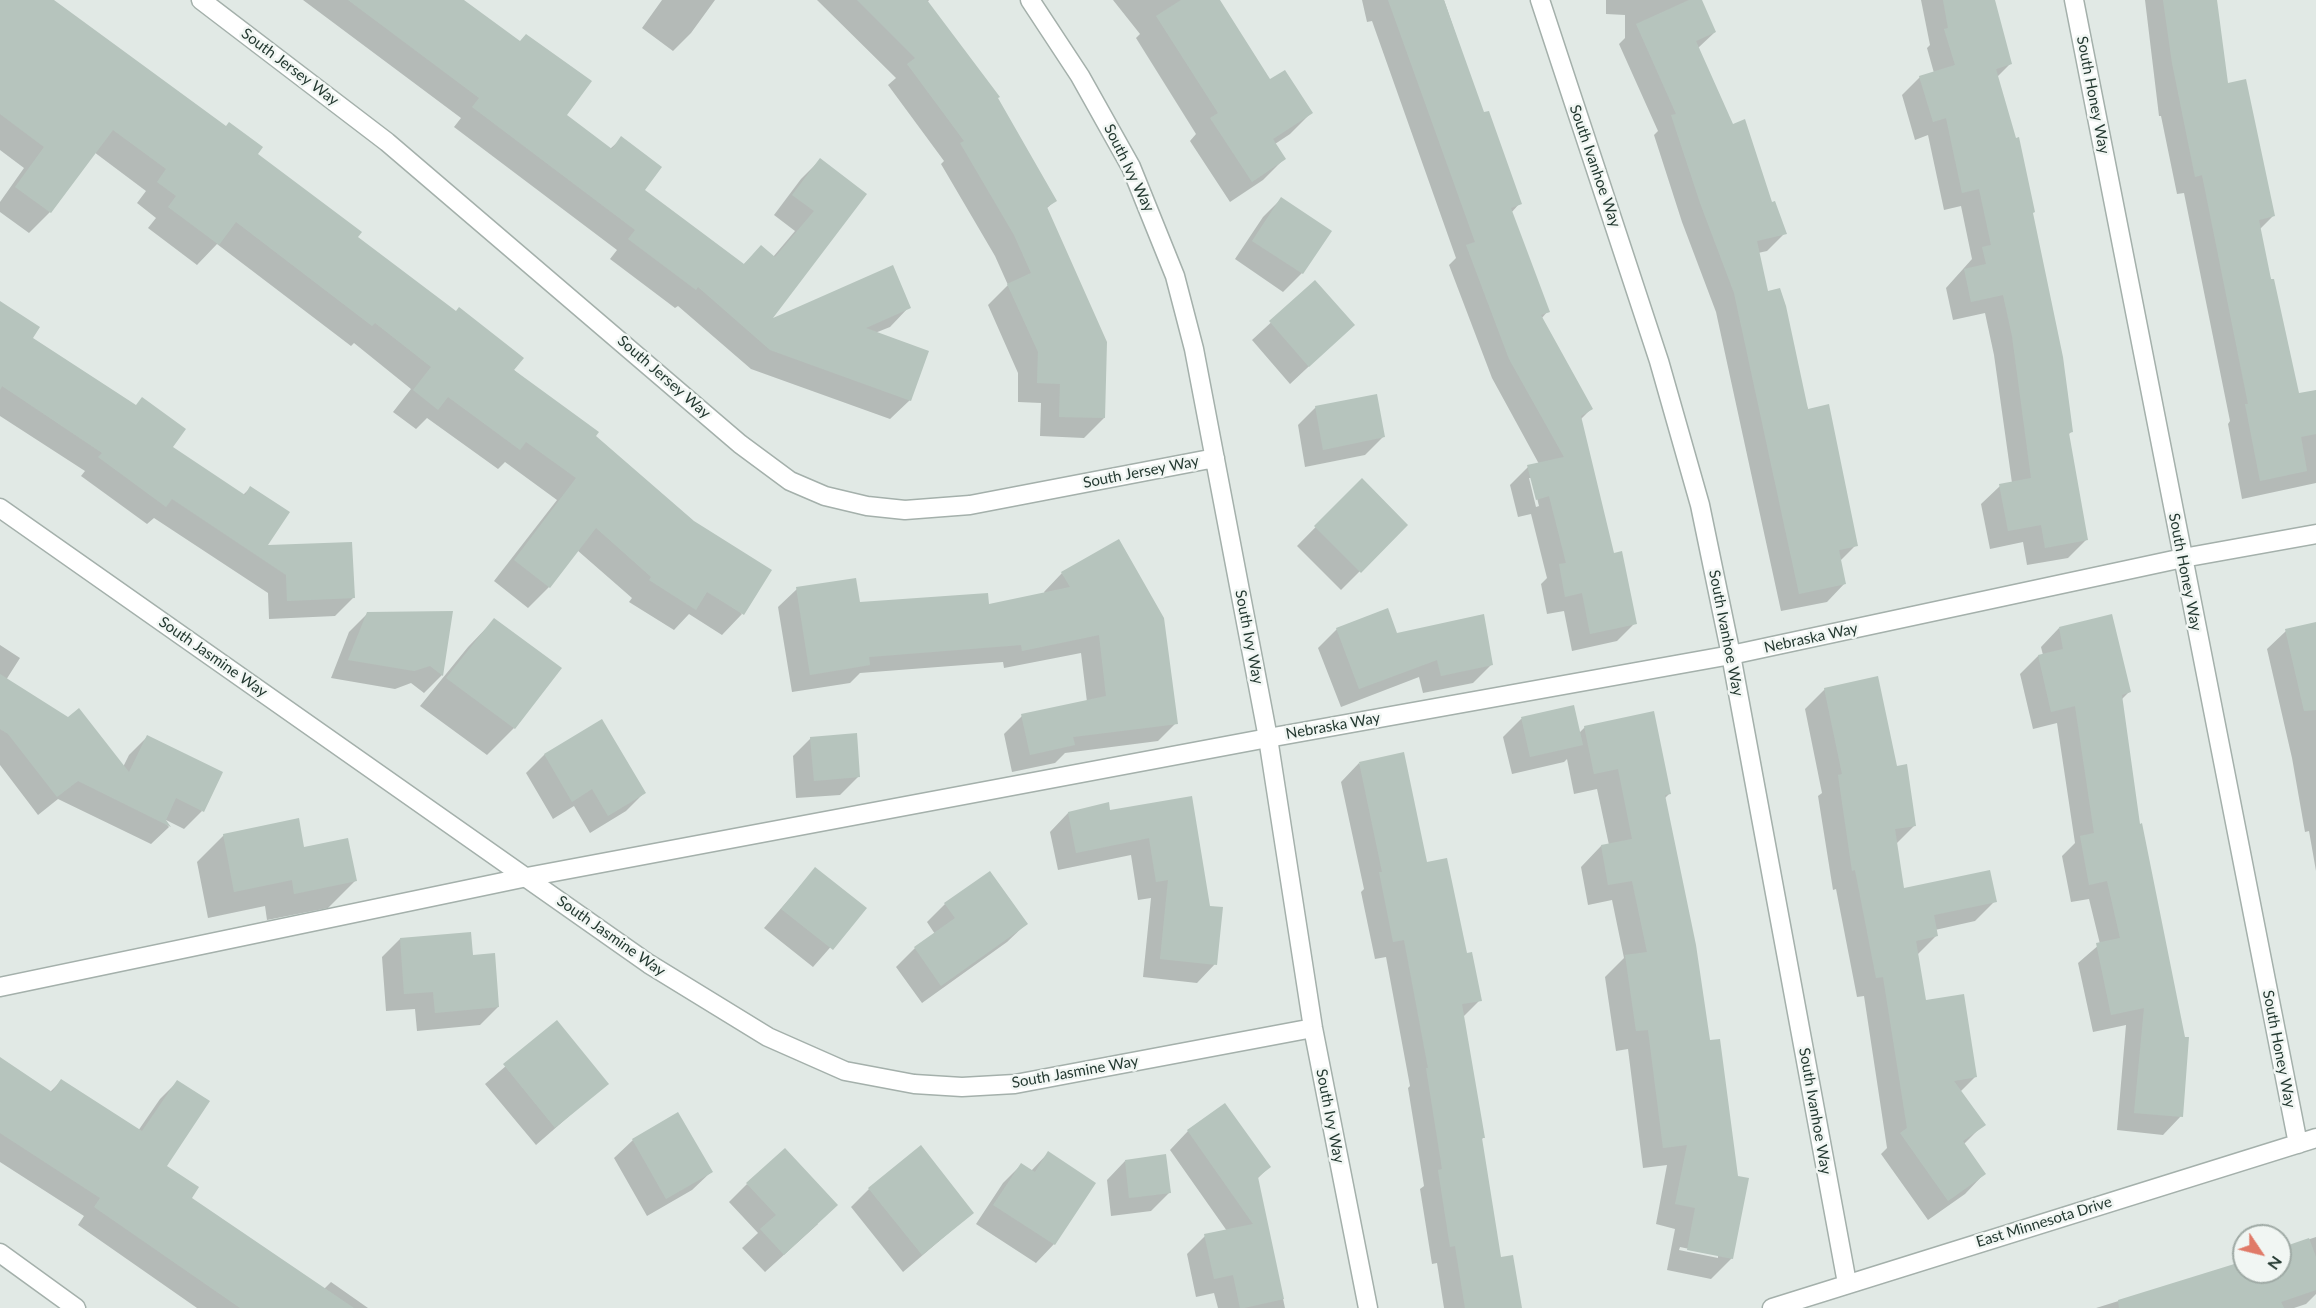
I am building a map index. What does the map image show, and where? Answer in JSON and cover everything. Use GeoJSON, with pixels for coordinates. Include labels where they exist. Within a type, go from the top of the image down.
{"type":"FeatureCollection","features":[{"type":"Feature","properties":{"kind":"street","name":"South Jersey Way"},"geometry":{"type":"LineString","coordinates":[[201,0],[387,142],[740,444],[790,481],[825,496],[867,506],[905,510],[970,505],[1215,458]]}},
{"type":"Feature","properties":{"kind":"street","name":"South Ivy Way"},"geometry":{"type":"LineString","coordinates":[[1030,0],[1103,114],[1151,212],[1175,276],[1191,339],[1269,738],[1313,1028],[1368,1308]]}},
{"type":"Feature","properties":{"kind":"street","name":"South Ivanhoe Way"},"geometry":{"type":"LineString","coordinates":[[1540,0],[1659,361],[1700,505],[1731,655],[1847,1283]]}},
{"type":"Feature","properties":{"kind":"street","name":"South Honey Way"},"geometry":{"type":"LineString","coordinates":[[2074,0],[2298,1144]]}},
{"type":"Feature","properties":{"kind":"street","name":"South Jasmine Way"},"geometry":{"type":"LineString","coordinates":[[0,508],[649,964],[730,1016],[789,1048],[868,1077],[962,1087],[1015,1084],[1313,1028]]}},
{"type":"Feature","properties":{"kind":"street","name":"Nebraska Way"},"geometry":{"type":"LineString","coordinates":[[0,987],[527,877],[1269,738],[1731,655],[2183,558],[2316,534]]}},
{"type":"Feature","properties":{"kind":"street","name":"East Minnesota Drive"},"geometry":{"type":"LineString","coordinates":[[1772,1308],[2316,1138]]}},
{"type":"Feature","properties":{"kind":"street"},"geometry":{"type":"LineString","coordinates":[[0,1253],[76,1308]]}},
{"type":"Feature","properties":{"kind":"building"},"geometry":{"type":"Polygon","coordinates":[[[0,0],[54,0],[226,126],[229,122],[263,147],[258,154],[362,232],[358,237],[456,311],[459,307],[524,358],[514,370],[599,432],[596,436],[694,521],[772,570],[744,615],[707,592],[696,610],[649,580],[651,577],[596,528],[550,588],[514,560],[576,478],[526,442],[520,450],[448,397],[438,410],[413,390],[431,367],[375,323],[372,326],[236,222],[219,245],[168,207],[176,196],[157,182],[166,169],[113,130],[51,213],[15,187],[44,147],[0,114],[0,0]]]}},
{"type":"Feature","properties":{"kind":"building"},"geometry":{"type":"Polygon","coordinates":[[[348,0],[464,0],[520,41],[526,34],[592,81],[567,115],[612,149],[621,136],[662,167],[645,190],[744,264],[761,245],[775,257],[814,211],[792,195],[820,158],[867,194],[773,318],[893,265],[911,308],[866,328],[929,351],[911,401],[770,350],[698,287],[696,290],[628,239],[635,230],[472,107],[479,98],[348,0]]]}},
{"type":"Feature","properties":{"kind":"building"},"geometry":{"type":"Polygon","coordinates":[[[857,0],[927,0],[1000,97],[998,98],[1057,201],[1047,207],[1107,342],[1105,418],[1059,417],[1060,384],[1037,383],[1038,352],[1007,284],[1031,273],[1014,235],[960,143],[964,141],[907,64],[915,58],[857,0]]]}},
{"type":"Feature","properties":{"kind":"building"},"geometry":{"type":"Polygon","coordinates":[[[1181,0],[1220,0],[1270,79],[1285,70],[1313,113],[1273,139],[1286,159],[1252,182],[1210,118],[1218,113],[1156,16],[1181,0]]]}},
{"type":"Feature","properties":{"kind":"building"},"geometry":{"type":"Polygon","coordinates":[[[1388,0],[1444,0],[1484,112],[1489,111],[1522,204],[1511,208],[1550,312],[1541,315],[1593,409],[1581,416],[1614,553],[1622,551],[1637,624],[1590,634],[1582,593],[1565,597],[1559,564],[1566,563],[1549,496],[1536,500],[1527,465],[1564,457],[1509,359],[1466,245],[1475,242],[1388,0]]]}},
{"type":"Feature","properties":{"kind":"building"},"geometry":{"type":"Polygon","coordinates":[[[1689,0],[1702,0],[1716,32],[1696,41],[1733,124],[1745,119],[1772,202],[1775,201],[1787,234],[1757,241],[1768,291],[1780,288],[1786,306],[1808,409],[1829,404],[1858,546],[1839,550],[1846,584],[1799,594],[1734,293],[1700,203],[1671,115],[1676,114],[1636,24],[1689,0]]]}},
{"type":"Feature","properties":{"kind":"building"},"geometry":{"type":"Polygon","coordinates":[[[1943,0],[1995,0],[2012,64],[1996,69],[2016,138],[2019,137],[2035,212],[2033,213],[2063,357],[2073,432],[2069,433],[2088,540],[2045,548],[2041,525],[2008,531],[1999,484],[2031,478],[2012,336],[2003,295],[1971,302],[1964,269],[1986,264],[1982,247],[1991,245],[1979,189],[1962,193],[1946,118],[1933,122],[1919,76],[1955,65],[1944,29],[1948,28],[1943,0]]]}},
{"type":"Feature","properties":{"kind":"building"},"geometry":{"type":"Polygon","coordinates":[[[2163,0],[2217,0],[2228,83],[2246,79],[2275,216],[2259,220],[2271,279],[2274,279],[2299,393],[2316,390],[2316,434],[2301,437],[2307,471],[2260,481],[2245,404],[2248,404],[2202,175],[2195,177],[2172,63],[2163,0]]]}},
{"type":"Feature","properties":{"kind":"building"},"geometry":{"type":"Polygon","coordinates":[[[1281,197],[1332,231],[1303,274],[1252,241],[1281,197]]]}},
{"type":"Feature","properties":{"kind":"building"},"geometry":{"type":"Polygon","coordinates":[[[1315,280],[1355,325],[1309,367],[1269,321],[1315,280]]]}},
{"type":"Feature","properties":{"kind":"building"},"geometry":{"type":"Polygon","coordinates":[[[0,301],[40,327],[33,338],[136,405],[142,397],[186,429],[173,447],[245,495],[250,486],[290,512],[268,545],[352,542],[355,598],[287,601],[286,575],[172,499],[166,507],[98,457],[102,453],[2,386],[0,390],[0,301]]]}},
{"type":"Feature","properties":{"kind":"building"},"geometry":{"type":"Polygon","coordinates":[[[1377,394],[1385,437],[1323,450],[1315,406],[1377,394]]]}},
{"type":"Feature","properties":{"kind":"building"},"geometry":{"type":"Polygon","coordinates":[[[1362,478],[1408,525],[1361,573],[1314,526],[1362,478]]]}},
{"type":"Feature","properties":{"kind":"building"},"geometry":{"type":"Polygon","coordinates":[[[1119,539],[1164,618],[1178,724],[1073,737],[1075,745],[1030,755],[1021,714],[1106,696],[1099,635],[1022,651],[1021,645],[869,657],[870,665],[810,675],[796,587],[856,578],[860,602],[988,593],[989,604],[1070,587],[1061,572],[1119,539]]]}},
{"type":"Feature","properties":{"kind":"building"},"geometry":{"type":"Polygon","coordinates":[[[1388,608],[1397,633],[1484,614],[1493,665],[1441,676],[1437,660],[1359,689],[1336,628],[1388,608]]]}},
{"type":"Feature","properties":{"kind":"building"},"geometry":{"type":"Polygon","coordinates":[[[453,611],[443,676],[430,666],[414,671],[348,660],[367,612],[453,611]]]}},
{"type":"Feature","properties":{"kind":"building"},"geometry":{"type":"Polygon","coordinates":[[[2112,614],[2131,692],[2122,695],[2140,824],[2142,823],[2185,1037],[2189,1037],[2183,1117],[2134,1113],[2144,1008],[2111,1015],[2096,943],[2120,938],[2107,881],[2089,885],[2080,836],[2094,833],[2075,706],[2051,712],[2038,655],[2063,649],[2059,627],[2112,614]]]}},
{"type":"Feature","properties":{"kind":"building"},"geometry":{"type":"Polygon","coordinates":[[[494,618],[562,668],[515,729],[446,678],[494,618]]]}},
{"type":"Feature","properties":{"kind":"building"},"geometry":{"type":"Polygon","coordinates":[[[2316,622],[2316,710],[2304,711],[2285,629],[2316,622]]]}},
{"type":"Feature","properties":{"kind":"building"},"geometry":{"type":"Polygon","coordinates":[[[0,674],[68,717],[79,708],[129,772],[147,735],[223,772],[204,812],[176,798],[166,820],[171,827],[78,781],[57,797],[8,734],[0,729],[0,674]]]}},
{"type":"Feature","properties":{"kind":"building"},"geometry":{"type":"Polygon","coordinates":[[[1878,676],[1897,766],[1907,764],[1916,826],[1895,829],[1904,888],[1990,870],[1997,902],[1934,915],[1938,936],[1916,941],[1926,1000],[1964,994],[1977,1077],[1954,1081],[1986,1125],[1963,1141],[1986,1174],[1948,1201],[1900,1133],[1907,1128],[1883,977],[1876,978],[1855,870],[1852,871],[1838,775],[1842,774],[1824,688],[1878,676]]]}},
{"type":"Feature","properties":{"kind":"building"},"geometry":{"type":"Polygon","coordinates":[[[1574,705],[1583,745],[1530,757],[1521,717],[1574,705]]]}},
{"type":"Feature","properties":{"kind":"building"},"geometry":{"type":"Polygon","coordinates":[[[1654,711],[1671,794],[1665,795],[1696,945],[1710,1040],[1720,1039],[1738,1176],[1749,1178],[1733,1259],[1687,1250],[1695,1208],[1675,1204],[1687,1145],[1663,1148],[1648,1030],[1636,1031],[1625,955],[1647,952],[1632,881],[1608,885],[1601,845],[1632,839],[1618,769],[1594,774],[1584,726],[1654,711]]]}},
{"type":"Feature","properties":{"kind":"building"},"geometry":{"type":"Polygon","coordinates":[[[602,719],[646,793],[608,816],[592,789],[572,802],[544,754],[602,719]]]}},
{"type":"Feature","properties":{"kind":"building"},"geometry":{"type":"Polygon","coordinates":[[[857,733],[860,777],[814,781],[810,737],[857,733]]]}},
{"type":"Feature","properties":{"kind":"building"},"geometry":{"type":"Polygon","coordinates":[[[1404,752],[1427,862],[1447,858],[1467,953],[1472,952],[1482,1001],[1462,1004],[1485,1138],[1482,1138],[1501,1257],[1513,1255],[1522,1308],[1465,1308],[1455,1246],[1450,1247],[1438,1170],[1442,1169],[1426,1068],[1428,1068],[1404,940],[1393,942],[1379,872],[1382,872],[1359,762],[1404,752]]]}},
{"type":"Feature","properties":{"kind":"building"},"geometry":{"type":"Polygon","coordinates":[[[1192,796],[1210,906],[1223,907],[1217,965],[1160,959],[1168,880],[1156,882],[1149,838],[1076,853],[1068,812],[1109,802],[1110,810],[1192,796]]]}},
{"type":"Feature","properties":{"kind":"building"},"geometry":{"type":"Polygon","coordinates":[[[299,818],[304,847],[348,838],[357,881],[294,894],[292,880],[234,892],[223,834],[299,818]]]}},
{"type":"Feature","properties":{"kind":"building"},"geometry":{"type":"Polygon","coordinates":[[[815,867],[867,908],[833,950],[781,909],[815,867]]]}},
{"type":"Feature","properties":{"kind":"building"},"geometry":{"type":"Polygon","coordinates":[[[990,871],[1028,924],[941,986],[914,947],[955,918],[944,903],[990,871]]]}},
{"type":"Feature","properties":{"kind":"building"},"geometry":{"type":"Polygon","coordinates":[[[471,932],[473,955],[495,953],[499,1007],[435,1013],[433,992],[404,994],[400,938],[471,932]]]}},
{"type":"Feature","properties":{"kind":"building"},"geometry":{"type":"Polygon","coordinates":[[[557,1020],[609,1084],[555,1128],[503,1064],[557,1020]]]}},
{"type":"Feature","properties":{"kind":"building"},"geometry":{"type":"Polygon","coordinates":[[[0,1057],[52,1092],[61,1079],[142,1131],[177,1080],[210,1101],[167,1166],[199,1187],[192,1198],[354,1308],[240,1308],[94,1207],[100,1198],[0,1133],[0,1057]]]}},
{"type":"Feature","properties":{"kind":"building"},"geometry":{"type":"Polygon","coordinates":[[[1225,1103],[1271,1167],[1258,1177],[1284,1299],[1244,1308],[1240,1308],[1233,1275],[1214,1279],[1204,1234],[1253,1224],[1187,1130],[1225,1103]]]}},
{"type":"Feature","properties":{"kind":"building"},"geometry":{"type":"Polygon","coordinates":[[[678,1112],[713,1172],[666,1199],[632,1139],[678,1112]]]}},
{"type":"Feature","properties":{"kind":"building"},"geometry":{"type":"Polygon","coordinates":[[[921,1145],[974,1213],[922,1255],[868,1188],[921,1145]]]}},
{"type":"Feature","properties":{"kind":"building"},"geometry":{"type":"Polygon","coordinates":[[[785,1148],[838,1205],[784,1255],[760,1229],[776,1215],[746,1183],[785,1148]]]}},
{"type":"Feature","properties":{"kind":"building"},"geometry":{"type":"Polygon","coordinates":[[[1048,1151],[1096,1183],[1055,1245],[993,1205],[1021,1163],[1035,1172],[1048,1151]]]}},
{"type":"Feature","properties":{"kind":"building"},"geometry":{"type":"Polygon","coordinates":[[[1166,1154],[1171,1193],[1129,1198],[1125,1160],[1166,1154]]]}},
{"type":"Feature","properties":{"kind":"building"},"geometry":{"type":"Polygon","coordinates":[[[2309,1238],[2316,1257],[2316,1290],[2281,1302],[2284,1308],[2119,1308],[2118,1300],[2232,1265],[2232,1284],[2292,1284],[2292,1244],[2309,1238]]]}}]}
